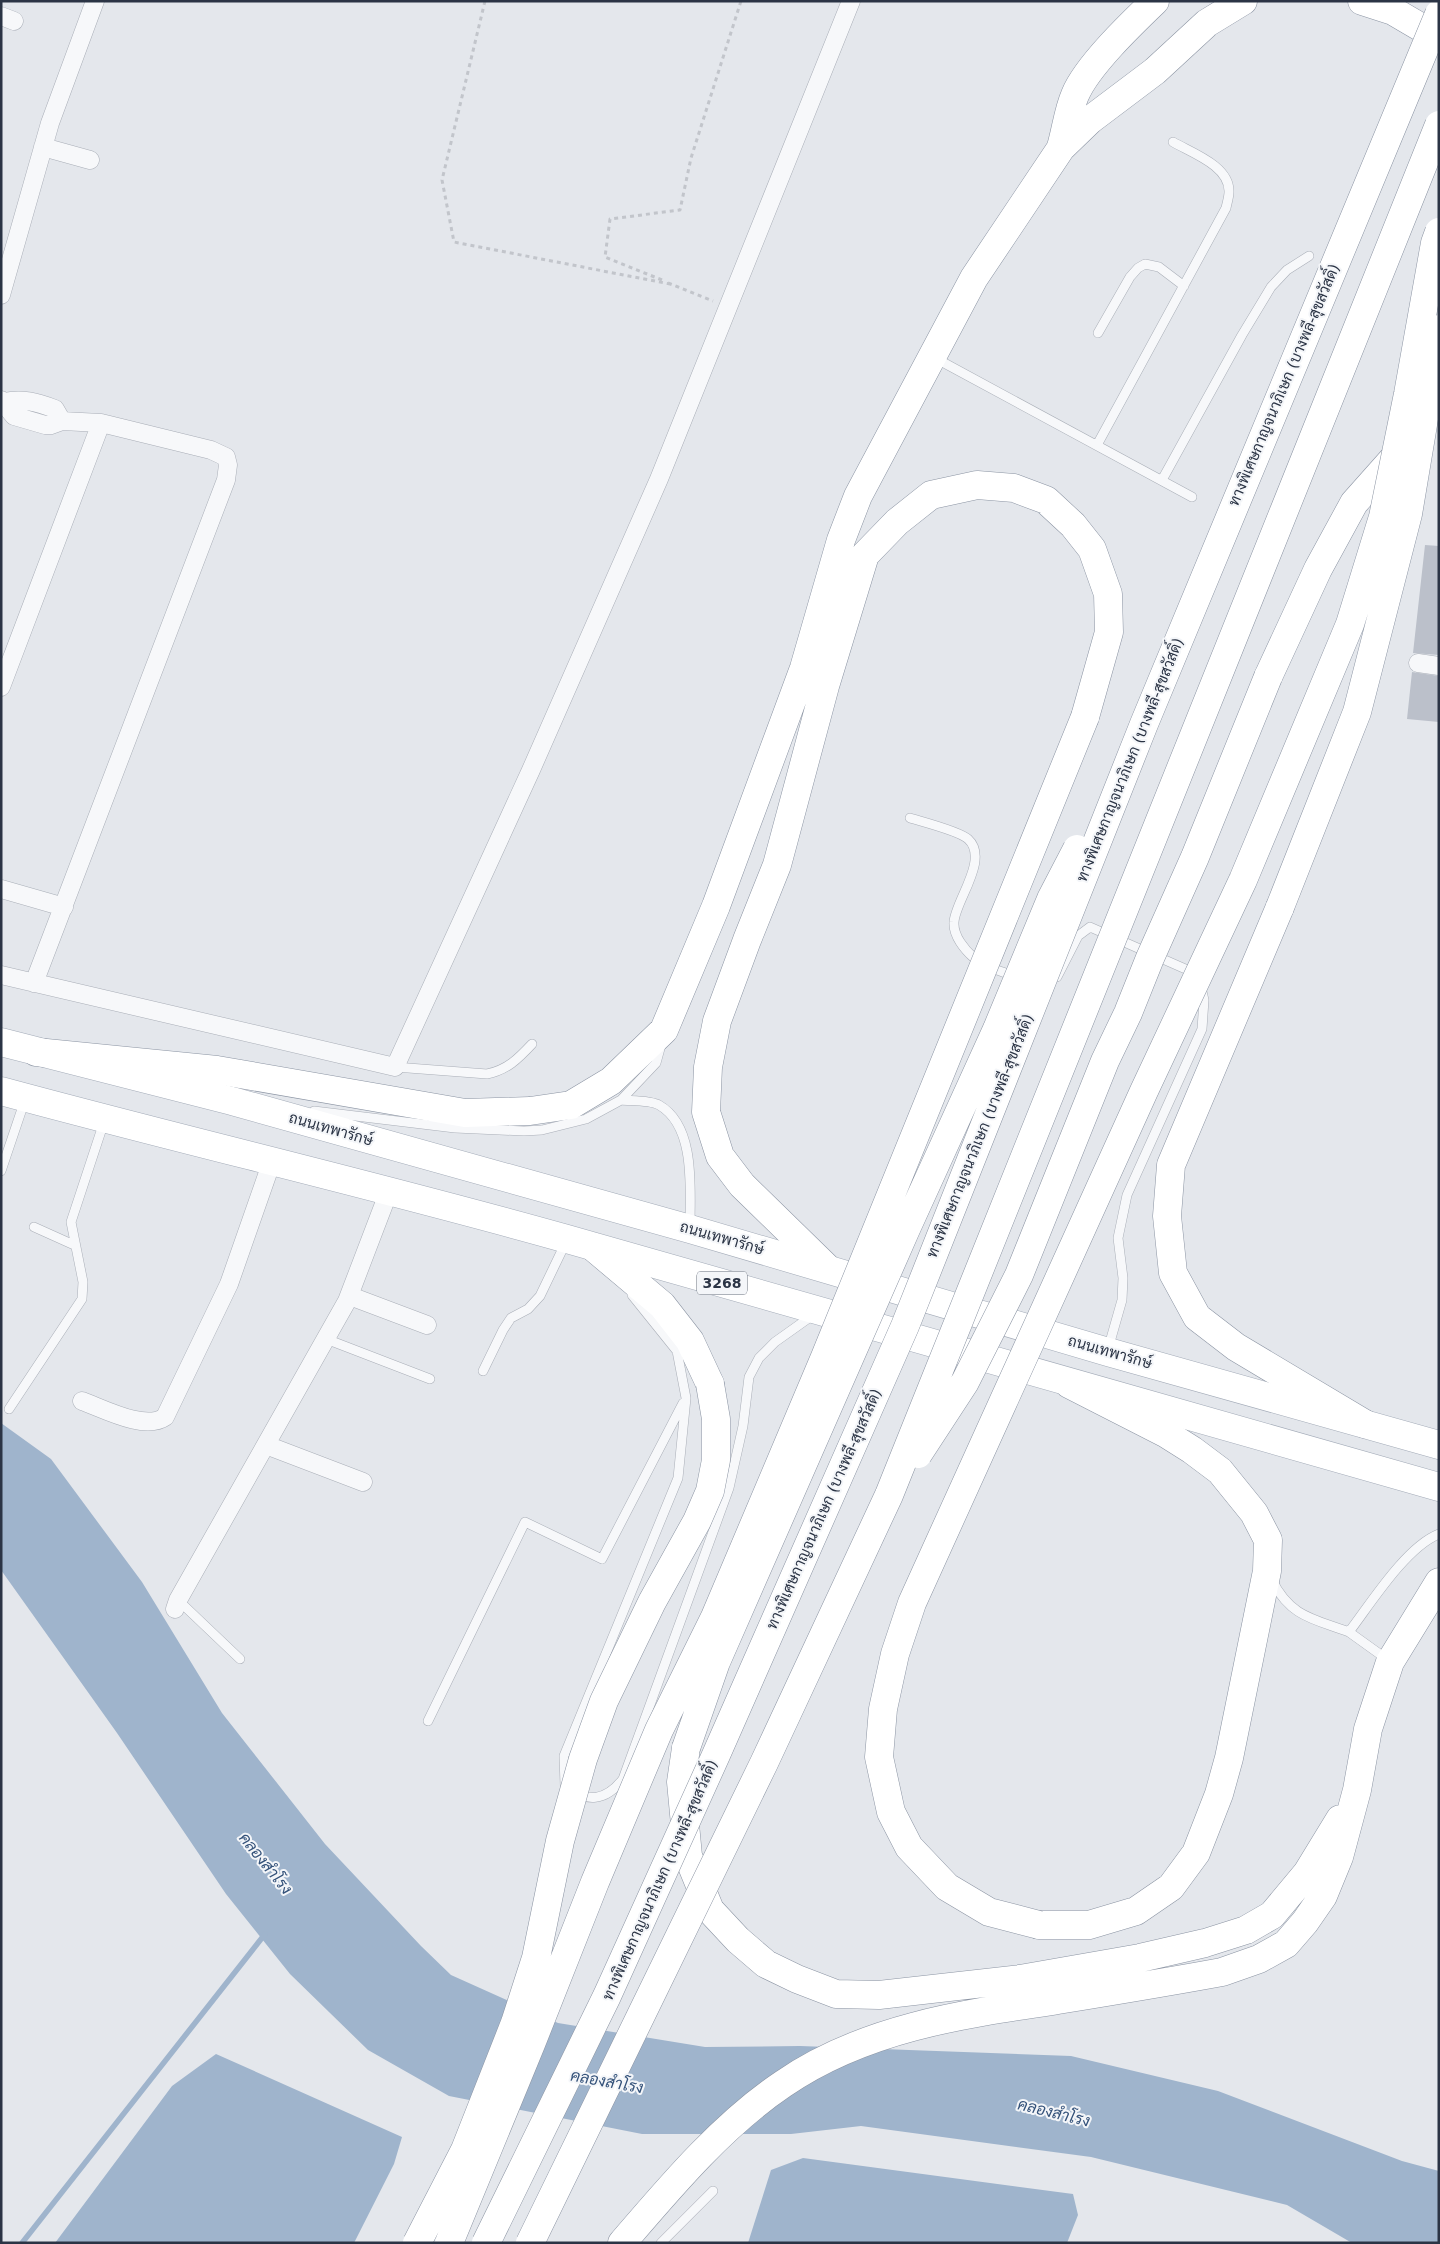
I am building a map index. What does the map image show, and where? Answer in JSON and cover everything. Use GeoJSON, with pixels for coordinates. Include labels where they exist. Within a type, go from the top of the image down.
{"type":"FeatureCollection","features":[{"type":"Feature","properties":{"kind":"main road"},"geometry":{"type":"LineString","coordinates":[[1061,148],[1075,94],[1096,64],[1155,1]]}},
{"type":"Feature","properties":{"kind":"main road"},"geometry":{"type":"LineString","coordinates":[[36,1052],[217,1070],[465,1113],[530,1111],[572,1105],[611,1081],[664,1030],[716,906],[804,668],[841,540],[858,496],[974,278],[1061,148],[1090,120],[1155,71],[1207,23],[1243,1]]}},
{"type":"Feature","properties":{"kind":"main road"},"geometry":{"type":"LineString","coordinates":[[1362,1],[1392,11],[1439,38]]}},
{"type":"Feature","properties":{"kind":"main road","name":"ทางพิเศษกาญจนาภิเษก (บางพลี-สุขสวัสดิ์)"},"geometry":{"type":"LineString","coordinates":[[486,2243],[607,1996],[716,1756],[905,1326],[1144,724],[1439,14]]}},
{"type":"Feature","properties":{"kind":"main road"},"geometry":{"type":"LineString","coordinates":[[530,2243],[760,1772],[889,1495],[1439,125]]}},
{"type":"Feature","properties":{"kind":"main road"},"geometry":{"type":"LineString","coordinates":[[1069,1384],[1165,1433],[1220,1471],[1254,1513],[1268,1540],[1267,1571],[1229,1758],[1219,1794],[1196,1853],[1171,1887],[1136,1911],[1089,1925],[1039,1925],[989,1912],[947,1887],[909,1847],[891,1812],[879,1757],[883,1709],[895,1654],[912,1603],[1144,1091],[1243,880],[1350,624],[1383,517],[1408,394],[1435,243],[1439,232]]}},
{"type":"Feature","properties":{"kind":"main road"},"geometry":{"type":"LineString","coordinates":[[1365,1424],[1236,1347],[1197,1317],[1173,1273],[1166,1216],[1171,1165],[1280,906],[1357,712],[1408,514],[1439,329]]}},
{"type":"Feature","properties":{"kind":"main road"},"geometry":{"type":"LineString","coordinates":[[889,1495],[965,1382],[1019,1274],[1104,1061],[1128,1014],[1150,958],[1195,858],[1268,677],[1318,569],[1354,503],[1439,406]]}},
{"type":"Feature","properties":{"kind":"main road"},"geometry":{"type":"LineString","coordinates":[[449,2243],[659,1730],[715,1617],[825,1357],[1085,716],[1109,632],[1108,594],[1092,549],[1072,525],[1046,500],[1014,488],[978,485],[930,496],[897,522],[865,555],[825,686],[778,865],[747,940],[718,1020],[708,1068],[706,1112],[720,1156],[742,1186],[826,1267]]}},
{"type":"Feature","properties":{"kind":"main road"},"geometry":{"type":"LineString","coordinates":[[1144,724],[1051,899],[997,1029],[906,1228],[716,1662],[686,1748],[681,1782],[688,1856],[710,1910],[738,1940],[766,1964],[797,1979],[836,1994],[880,1996],[1020,1979],[1140,1958],[1205,1943],[1246,1930],[1272,1915],[1307,1873],[1358,1790]]}},
{"type":"Feature","properties":{"kind":"main road","name":"ถนนเทพารักษ์"},"geometry":{"type":"LineString","coordinates":[[1,1042],[232,1102],[826,1267],[1108,1352],[1439,1445]]}},
{"type":"Feature","properties":{"kind":"main road","name":"3268"},"geometry":{"type":"LineString","coordinates":[[14,1095],[390,1191],[567,1239],[1069,1384],[1439,1487]]}},
{"type":"Feature","properties":{"kind":"main road"},"geometry":{"type":"LineString","coordinates":[[417,2243],[465,2150],[515,2023],[536,1958],[560,1842],[575,1786],[604,1701],[652,1602],[697,1521],[710,1491],[716,1460],[716,1419],[710,1384],[690,1341],[662,1305],[593,1247]]}},
{"type":"Feature","properties":{"kind":"main road"},"geometry":{"type":"LineString","coordinates":[[622,2243],[655,2204],[740,2116],[783,2083],[822,2061],[874,2037],[933,2022],[1013,2007],[1156,1985],[1222,1972],[1259,1959],[1286,1944],[1305,1922],[1323,1896],[1338,1857],[1358,1790],[1368,1729],[1390,1662],[1439,1582]]}},
{"type":"Feature","properties":{"kind":"street"},"geometry":{"type":"LineString","coordinates":[[1,295],[43,147],[96,1]]}},
{"type":"Feature","properties":{"kind":"street"},"geometry":{"type":"LineString","coordinates":[[1,975],[395,1067],[531,770],[659,479],[851,1]]}},
{"type":"Feature","properties":{"kind":"street"},"geometry":{"type":"LineString","coordinates":[[43,147],[90,160]]}},
{"type":"Feature","properties":{"kind":"street"},"geometry":{"type":"LineString","coordinates":[[3,401],[14,416],[44,425],[51,425],[62,421],[101,423],[211,450],[226,457],[228,465],[226,480],[34,982]]}},
{"type":"Feature","properties":{"kind":"street"},"geometry":{"type":"LineString","coordinates":[[1,687],[101,423]]}},
{"type":"Feature","properties":{"kind":"street"},"geometry":{"type":"LineString","coordinates":[[1418,663],[1439,666]]}},
{"type":"Feature","properties":{"kind":"street"},"geometry":{"type":"LineString","coordinates":[[1,888],[64,907]]}},
{"type":"Feature","properties":{"kind":"street"},"geometry":{"type":"LineString","coordinates":[[82,1401],[145,1423],[159,1421],[165,1416],[229,1284],[272,1162]]}},
{"type":"Feature","properties":{"kind":"street"},"geometry":{"type":"LineString","coordinates":[[177,1605],[350,1296],[390,1191]]}},
{"type":"Feature","properties":{"kind":"street"},"geometry":{"type":"LineString","coordinates":[[350,1296],[427,1325]]}},
{"type":"Feature","properties":{"kind":"street"},"geometry":{"type":"LineString","coordinates":[[266,1444],[363,1482]]}},
{"type":"Feature","properties":{"kind":"lane"},"geometry":{"type":"LineString","coordinates":[[1097,445],[1226,208],[1230,192],[1227,181],[1220,170],[1173,142]]}},
{"type":"Feature","properties":{"kind":"lane"},"geometry":{"type":"LineString","coordinates":[[1162,480],[1242,335],[1271,287],[1287,270],[1309,256]]}},
{"type":"Feature","properties":{"kind":"lane"},"geometry":{"type":"LineString","coordinates":[[1098,333],[1130,277],[1138,268],[1145,264],[1159,267],[1184,286]]}},
{"type":"Feature","properties":{"kind":"lane"},"geometry":{"type":"LineString","coordinates":[[932,357],[1192,497]]}},
{"type":"Feature","properties":{"kind":"lane"},"geometry":{"type":"LineString","coordinates":[[910,818],[969,839],[973,848],[975,865],[954,923],[960,943],[976,960],[1028,982],[1039,985],[1054,982],[1078,936],[1090,927],[1190,971],[1200,982],[1204,1000],[1202,1029],[1127,1195],[1118,1238],[1123,1278],[1122,1300],[1108,1352]]}},
{"type":"Feature","properties":{"kind":"lane"},"geometry":{"type":"LineString","coordinates":[[232,1102],[455,1128],[524,1132],[542,1130],[586,1119],[621,1100],[656,1063],[664,1030]]}},
{"type":"Feature","properties":{"kind":"lane"},"geometry":{"type":"LineString","coordinates":[[395,1067],[487,1074],[502,1071],[519,1058],[532,1044]]}},
{"type":"Feature","properties":{"kind":"lane"},"geometry":{"type":"LineString","coordinates":[[1,1171],[14,1095]]}},
{"type":"Feature","properties":{"kind":"lane"},"geometry":{"type":"LineString","coordinates":[[621,1100],[658,1104],[678,1122],[690,1164],[690,1229]]}},
{"type":"Feature","properties":{"kind":"lane"},"geometry":{"type":"LineString","coordinates":[[9,1409],[82,1299],[83,1282],[74,1245],[71,1222],[105,1119]]}},
{"type":"Feature","properties":{"kind":"lane"},"geometry":{"type":"LineString","coordinates":[[34,1227],[74,1245]]}},
{"type":"Feature","properties":{"kind":"lane"},"geometry":{"type":"LineString","coordinates":[[483,1371],[503,1330],[512,1318],[528,1309],[540,1296],[567,1239]]}},
{"type":"Feature","properties":{"kind":"lane"},"geometry":{"type":"LineString","coordinates":[[593,1247],[677,1351],[686,1398],[678,1478],[564,1756],[565,1785],[581,1796],[594,1798],[606,1796],[623,1779],[728,1488],[743,1426],[749,1377],[759,1358],[775,1342],[820,1311]]}},
{"type":"Feature","properties":{"kind":"lane"},"geometry":{"type":"LineString","coordinates":[[326,1339],[430,1379]]}},
{"type":"Feature","properties":{"kind":"lane"},"geometry":{"type":"LineString","coordinates":[[428,1721],[525,1522],[602,1559],[686,1398]]}},
{"type":"Feature","properties":{"kind":"lane"},"geometry":{"type":"LineString","coordinates":[[1349,1632],[1396,1571],[1428,1538],[1439,1534]]}},
{"type":"Feature","properties":{"kind":"lane"},"geometry":{"type":"LineString","coordinates":[[1267,1571],[1278,1594],[1294,1609],[1314,1621],[1349,1632],[1390,1662]]}},
{"type":"Feature","properties":{"kind":"lane"},"geometry":{"type":"LineString","coordinates":[[177,1605],[240,1659]]}},
{"type":"Feature","properties":{"kind":"lane"},"geometry":{"type":"LineString","coordinates":[[661,2243],[713,2191]]}},
{"type":"Feature","properties":{"kind":"path"},"geometry":{"type":"LineString","coordinates":[[485,1],[442,180],[454,242],[670,284]]}},
{"type":"Feature","properties":{"kind":"path"},"geometry":{"type":"LineString","coordinates":[[728,307],[605,257],[610,219],[680,210],[691,158],[741,1]]}},
{"type":"Feature","properties":{"kind":"water","name":"คลองสำโรง"},"geometry":{"type":"Polygon","coordinates":[[[1,1423],[51,1459],[142,1582],[222,1713],[325,1844],[421,1946],[451,1975],[558,2023],[705,2047],[800,2046],[1071,2056],[1218,2091],[1402,2161],[1439,2171],[1439,2243],[1352,2243],[1287,2205],[1091,2157],[861,2126],[791,2134],[642,2134],[449,2096],[368,2050],[290,1974],[226,1894],[117,1733],[1,1570],[1,1423]]]}},
{"type":"Feature","properties":{"kind":"water"},"geometry":{"type":"Polygon","coordinates":[[[216,2054],[402,2137],[394,2164],[354,2243],[55,2243],[172,2086],[216,2054]]]}},
{"type":"Feature","properties":{"kind":"water"},"geometry":{"type":"Polygon","coordinates":[[[803,2158],[1073,2194],[1078,2215],[1067,2243],[748,2243],[771,2170],[803,2158]]]}},
{"type":"Feature","properties":{"kind":"building"},"geometry":{"type":"Polygon","coordinates":[[[1425,545],[1439,546],[1439,655],[1413,653],[1425,545]]]}},
{"type":"Feature","properties":{"kind":"building"},"geometry":{"type":"Polygon","coordinates":[[[1412,672],[1439,676],[1439,722],[1407,719],[1412,672]]]}},
{"type":"Feature","properties":{"kind":"waterway"},"geometry":{"type":"LineString","coordinates":[[22,2243],[265,1934]]}}]}
